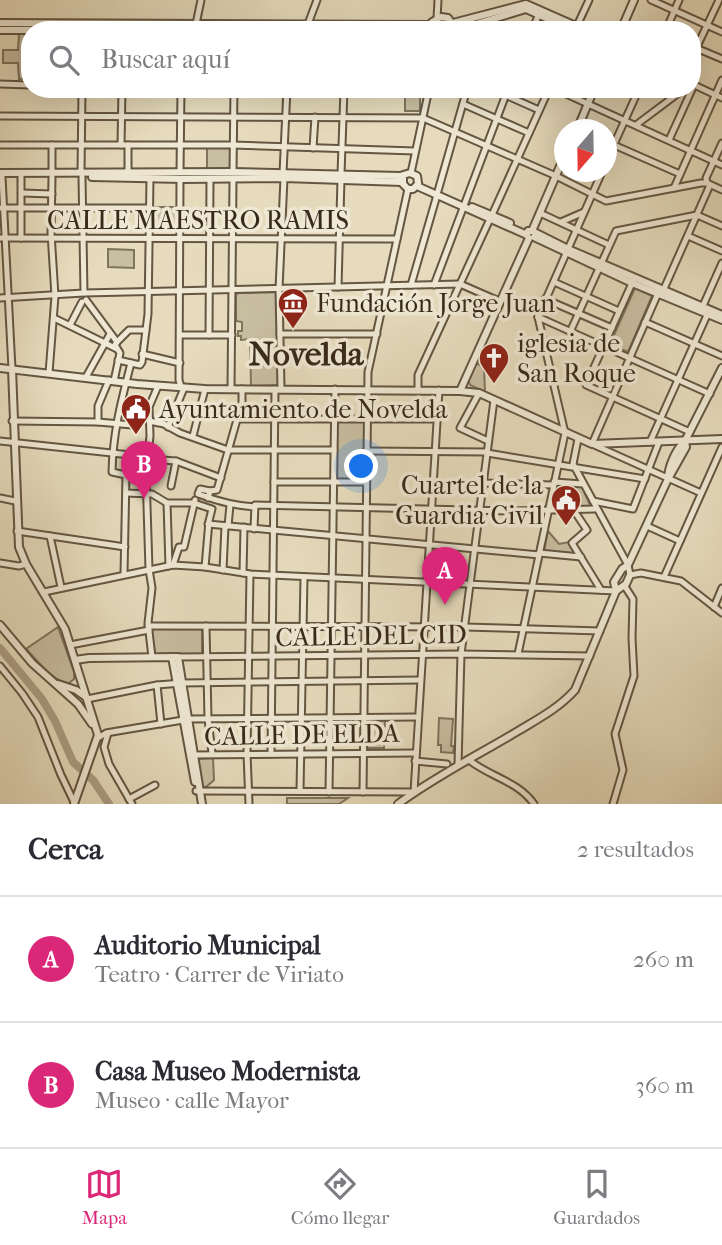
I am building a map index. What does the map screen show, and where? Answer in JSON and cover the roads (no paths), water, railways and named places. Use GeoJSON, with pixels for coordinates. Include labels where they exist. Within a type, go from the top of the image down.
{"type":"FeatureCollection","features":[{"type":"Feature","properties":{"kind":"street"},"geometry":{"type":"LineString","coordinates":[[197,21],[201,0]]}},
{"type":"Feature","properties":{"kind":"street"},"geometry":{"type":"LineString","coordinates":[[309,21],[317,0]]}},
{"type":"Feature","properties":{"kind":"street"},"geometry":{"type":"LineString","coordinates":[[435,21],[438,0]]}},
{"type":"Feature","properties":{"kind":"street"},"geometry":{"type":"LineString","coordinates":[[578,21],[589,0]]}},
{"type":"Feature","properties":{"kind":"street"},"geometry":{"type":"LineString","coordinates":[[625,21],[634,0]]}},
{"type":"Feature","properties":{"kind":"street"},"geometry":{"type":"LineString","coordinates":[[651,0],[698,21]]}},
{"type":"Feature","properties":{"kind":"street"},"geometry":{"type":"LineString","coordinates":[[670,21],[679,0]]}},
{"type":"Feature","properties":{"kind":"street"},"geometry":{"type":"LineString","coordinates":[[701,38],[719,0]]}},
{"type":"Feature","properties":{"kind":"street"},"geometry":{"type":"LineString","coordinates":[[476,21],[526,4],[561,21]]}},
{"type":"Feature","properties":{"kind":"street"},"geometry":{"type":"LineString","coordinates":[[487,21],[526,9],[557,21]]}},
{"type":"Feature","properties":{"kind":"street"},"geometry":{"type":"LineString","coordinates":[[536,21],[539,14]]}},
{"type":"Feature","properties":{"kind":"street"},"geometry":{"type":"LineString","coordinates":[[437,18],[448,18],[450,21]]}},
{"type":"Feature","properties":{"kind":"street"},"geometry":{"type":"LineString","coordinates":[[701,22],[722,32]]}},
{"type":"Feature","properties":{"kind":"street"},"geometry":{"type":"LineString","coordinates":[[0,23],[21,23]]}},
{"type":"Feature","properties":{"kind":"street"},"geometry":{"type":"LineString","coordinates":[[0,30],[21,30]]}},
{"type":"Feature","properties":{"kind":"street"},"geometry":{"type":"LineString","coordinates":[[701,50],[722,59]]}},
{"type":"Feature","properties":{"kind":"street"},"geometry":{"type":"LineString","coordinates":[[674,188],[722,80]]}},
{"type":"Feature","properties":{"kind":"street"},"geometry":{"type":"LineString","coordinates":[[0,84],[21,85]]}},
{"type":"Feature","properties":{"kind":"street"},"geometry":{"type":"LineString","coordinates":[[701,89],[722,98]]}},
{"type":"Feature","properties":{"kind":"street"},"geometry":{"type":"LineString","coordinates":[[70,325],[84,297],[82,98]]}},
{"type":"Feature","properties":{"kind":"street"},"geometry":{"type":"LineString","coordinates":[[121,145],[122,98]]}},
{"type":"Feature","properties":{"kind":"street"},"geometry":{"type":"LineString","coordinates":[[168,428],[181,385],[181,98]]}},
{"type":"Feature","properties":{"kind":"street"},"geometry":{"type":"LineString","coordinates":[[231,389],[234,98]]}},
{"type":"Feature","properties":{"kind":"street"},"geometry":{"type":"LineString","coordinates":[[271,754],[275,418],[287,98]]}},
{"type":"Feature","properties":{"kind":"street"},"geometry":{"type":"LineString","coordinates":[[338,287],[343,98]]}},
{"type":"Feature","properties":{"kind":"street"},"geometry":{"type":"LineString","coordinates":[[363,792],[368,372],[408,189],[406,177],[427,98]]}},
{"type":"Feature","properties":{"kind":"street"},"geometry":{"type":"LineString","coordinates":[[411,285],[465,98]]}},
{"type":"Feature","properties":{"kind":"street"},"geometry":{"type":"LineString","coordinates":[[434,285],[504,98]]}},
{"type":"Feature","properties":{"kind":"street"},"geometry":{"type":"LineString","coordinates":[[517,98],[539,110]]}},
{"type":"Feature","properties":{"kind":"street"},"geometry":{"type":"LineString","coordinates":[[418,390],[418,375],[544,98]]}},
{"type":"Feature","properties":{"kind":"street"},"geometry":{"type":"LineString","coordinates":[[575,98],[722,164]]}},
{"type":"Feature","properties":{"kind":"street"},"geometry":{"type":"LineString","coordinates":[[582,119],[590,98]]}},
{"type":"Feature","properties":{"kind":"street"},"geometry":{"type":"LineString","coordinates":[[617,138],[635,98]]}},
{"type":"Feature","properties":{"kind":"street"},"geometry":{"type":"LineString","coordinates":[[636,125],[672,98]]}},
{"type":"Feature","properties":{"kind":"street"},"geometry":{"type":"LineString","coordinates":[[669,141],[687,98]]}},
{"type":"Feature","properties":{"kind":"street"},"geometry":{"type":"LineString","coordinates":[[463,104],[529,133]]}},
{"type":"Feature","properties":{"kind":"street"},"geometry":{"type":"LineString","coordinates":[[0,116],[423,118],[554,175]]}},
{"type":"Feature","properties":{"kind":"street"},"geometry":{"type":"LineString","coordinates":[[313,148],[316,117]]}},
{"type":"Feature","properties":{"kind":"street"},"geometry":{"type":"LineString","coordinates":[[592,444],[645,321],[688,236],[709,184],[706,178],[722,143]]}},
{"type":"Feature","properties":{"kind":"street"},"geometry":{"type":"LineString","coordinates":[[0,145],[233,145],[415,151]]}},
{"type":"Feature","properties":{"kind":"street"},"geometry":{"type":"LineString","coordinates":[[49,373],[55,296],[51,208],[52,145]]}},
{"type":"Feature","properties":{"kind":"street"},"geometry":{"type":"LineString","coordinates":[[128,145],[128,173]]}},
{"type":"Feature","properties":{"kind":"street"},"geometry":{"type":"LineString","coordinates":[[617,146],[680,174]]}},
{"type":"Feature","properties":{"kind":"street"},"geometry":{"type":"LineString","coordinates":[[1,174],[128,173],[211,179],[233,176]]}},
{"type":"Feature","properties":{"kind":"street"},"geometry":{"type":"LineString","coordinates":[[1,174],[21,177],[52,175]]}},
{"type":"Feature","properties":{"kind":"street"},"geometry":{"type":"LineString","coordinates":[[1,174],[19,547],[26,564],[65,629],[97,741],[74,803]]}},
{"type":"Feature","properties":{"kind":"street"},"geometry":{"type":"LineString","coordinates":[[82,175],[150,178],[417,176],[418,184]]}},
{"type":"Feature","properties":{"kind":"street"},"geometry":{"type":"LineString","coordinates":[[21,177],[21,238]]}},
{"type":"Feature","properties":{"kind":"street"},"geometry":{"type":"LineString","coordinates":[[118,360],[140,365],[142,354],[148,292],[150,178]]}},
{"type":"Feature","properties":{"kind":"street"},"geometry":{"type":"LineString","coordinates":[[209,335],[211,179]]}},
{"type":"Feature","properties":{"kind":"street"},"geometry":{"type":"LineString","coordinates":[[460,391],[554,181]]}},
{"type":"Feature","properties":{"kind":"street"},"geometry":{"type":"LineString","coordinates":[[567,182],[606,201],[709,184],[722,190]]}},
{"type":"Feature","properties":{"kind":"street"},"geometry":{"type":"LineString","coordinates":[[518,654],[565,433],[538,317],[598,182]]}},
{"type":"Feature","properties":{"kind":"street"},"geometry":{"type":"LineString","coordinates":[[418,184],[722,320]]}},
{"type":"Feature","properties":{"kind":"street"},"geometry":{"type":"LineString","coordinates":[[408,189],[418,184]]}},
{"type":"Feature","properties":{"kind":"street"},"geometry":{"type":"LineString","coordinates":[[22,193],[52,194]]}},
{"type":"Feature","properties":{"kind":"street"},"geometry":{"type":"LineString","coordinates":[[2,208],[149,208]]}},
{"type":"Feature","properties":{"kind":"street"},"geometry":{"type":"LineString","coordinates":[[561,222],[584,211]]}},
{"type":"Feature","properties":{"kind":"street"},"geometry":{"type":"LineString","coordinates":[[540,213],[609,245]]}},
{"type":"Feature","properties":{"kind":"street"},"geometry":{"type":"LineString","coordinates":[[570,332],[616,231],[697,215],[722,226]]}},
{"type":"Feature","properties":{"kind":"street"},"geometry":{"type":"LineString","coordinates":[[688,236],[722,251]]}},
{"type":"Feature","properties":{"kind":"street","name":"CALLE MAESTRO RAMIS"},"geometry":{"type":"LineString","coordinates":[[3,238],[397,239]]}},
{"type":"Feature","properties":{"kind":"street"},"geometry":{"type":"LineString","coordinates":[[650,442],[694,343],[722,263]]}},
{"type":"Feature","properties":{"kind":"street"},"geometry":{"type":"LineString","coordinates":[[633,280],[586,385],[690,432]]}},
{"type":"Feature","properties":{"kind":"street"},"geometry":{"type":"LineString","coordinates":[[554,282],[619,311]]}},
{"type":"Feature","properties":{"kind":"street"},"geometry":{"type":"LineString","coordinates":[[0,298],[460,284],[499,301]]}},
{"type":"Feature","properties":{"kind":"street"},"geometry":{"type":"LineString","coordinates":[[84,297],[120,353],[112,381],[98,406],[98,422]]}},
{"type":"Feature","properties":{"kind":"street"},"geometry":{"type":"LineString","coordinates":[[545,299],[612,328]]}},
{"type":"Feature","properties":{"kind":"street"},"geometry":{"type":"LineString","coordinates":[[705,311],[722,315]]}},
{"type":"Feature","properties":{"kind":"street"},"geometry":{"type":"LineString","coordinates":[[538,317],[710,394]]}},
{"type":"Feature","properties":{"kind":"street"},"geometry":{"type":"LineString","coordinates":[[54,318],[104,343],[117,345]]}},
{"type":"Feature","properties":{"kind":"street"},"geometry":{"type":"LineString","coordinates":[[645,321],[722,356]]}},
{"type":"Feature","properties":{"kind":"street"},"geometry":{"type":"LineString","coordinates":[[117,345],[129,330],[146,330]]}},
{"type":"Feature","properties":{"kind":"street"},"geometry":{"type":"LineString","coordinates":[[0,331],[10,331]]}},
{"type":"Feature","properties":{"kind":"street"},"geometry":{"type":"LineString","coordinates":[[86,377],[110,334]]}},
{"type":"Feature","properties":{"kind":"street"},"geometry":{"type":"LineString","coordinates":[[280,334],[377,334]]}},
{"type":"Feature","properties":{"kind":"street"},"geometry":{"type":"LineString","coordinates":[[180,335],[232,335]]}},
{"type":"Feature","properties":{"kind":"street"},"geometry":{"type":"LineString","coordinates":[[142,354],[180,363]]}},
{"type":"Feature","properties":{"kind":"street"},"geometry":{"type":"LineString","coordinates":[[124,574],[126,475],[112,472],[118,408],[131,363]]}},
{"type":"Feature","properties":{"kind":"street"},"geometry":{"type":"LineString","coordinates":[[0,368],[205,389],[439,390],[479,393],[701,493]]}},
{"type":"Feature","properties":{"kind":"street"},"geometry":{"type":"LineString","coordinates":[[616,591],[614,582],[628,565],[722,369]]}},
{"type":"Feature","properties":{"kind":"street"},"geometry":{"type":"LineString","coordinates":[[152,657],[149,628],[152,588],[147,494],[149,407],[158,386]]}},
{"type":"Feature","properties":{"kind":"street"},"geometry":{"type":"LineString","coordinates":[[193,436],[205,389]]}},
{"type":"Feature","properties":{"kind":"street"},"geometry":{"type":"LineString","coordinates":[[209,495],[218,490],[238,419],[242,389]]}},
{"type":"Feature","properties":{"kind":"street"},"geometry":{"type":"LineString","coordinates":[[329,792],[335,389]]}},
{"type":"Feature","properties":{"kind":"street"},"geometry":{"type":"LineString","coordinates":[[414,792],[422,628],[439,390]]}},
{"type":"Feature","properties":{"kind":"street"},"geometry":{"type":"LineString","coordinates":[[479,393],[460,428],[488,441]]}},
{"type":"Feature","properties":{"kind":"street"},"geometry":{"type":"LineString","coordinates":[[458,765],[461,654],[494,400]]}},
{"type":"Feature","properties":{"kind":"street"},"geometry":{"type":"LineString","coordinates":[[238,419],[437,419]]}},
{"type":"Feature","properties":{"kind":"street"},"geometry":{"type":"LineString","coordinates":[[12,421],[132,425]]}},
{"type":"Feature","properties":{"kind":"street"},"geometry":{"type":"LineString","coordinates":[[150,424],[164,424],[168,428],[228,450],[334,450]]}},
{"type":"Feature","properties":{"kind":"street"},"geometry":{"type":"LineString","coordinates":[[398,804],[565,702],[580,681],[616,591],[630,575],[628,565],[574,466],[578,439]]}},
{"type":"Feature","properties":{"kind":"street"},"geometry":{"type":"LineString","coordinates":[[592,444],[722,439]]}},
{"type":"Feature","properties":{"kind":"street"},"geometry":{"type":"LineString","coordinates":[[0,441],[176,461],[221,478]]}},
{"type":"Feature","properties":{"kind":"street"},"geometry":{"type":"LineString","coordinates":[[593,501],[633,509],[659,442]]}},
{"type":"Feature","properties":{"kind":"street"},"geometry":{"type":"LineString","coordinates":[[664,577],[722,448]]}},
{"type":"Feature","properties":{"kind":"street"},"geometry":{"type":"LineString","coordinates":[[366,451],[487,453],[645,479]]}},
{"type":"Feature","properties":{"kind":"street"},"geometry":{"type":"LineString","coordinates":[[171,486],[176,461]]}},
{"type":"Feature","properties":{"kind":"street"},"geometry":{"type":"LineString","coordinates":[[274,482],[366,482]]}},
{"type":"Feature","properties":{"kind":"street"},"geometry":{"type":"LineString","coordinates":[[483,483],[583,484]]}},
{"type":"Feature","properties":{"kind":"street"},"geometry":{"type":"LineString","coordinates":[[169,546],[184,547],[200,489],[230,505],[596,509]]}},
{"type":"Feature","properties":{"kind":"street"},"geometry":{"type":"LineString","coordinates":[[126,493],[152,494],[167,503],[194,503],[212,509],[208,524],[205,567]]}},
{"type":"Feature","properties":{"kind":"street"},"geometry":{"type":"LineString","coordinates":[[0,499],[15,501]]}},
{"type":"Feature","properties":{"kind":"street"},"geometry":{"type":"LineString","coordinates":[[167,503],[171,565]]}},
{"type":"Feature","properties":{"kind":"street"},"geometry":{"type":"LineString","coordinates":[[223,570],[230,505]]}},
{"type":"Feature","properties":{"kind":"street"},"geometry":{"type":"LineString","coordinates":[[254,528],[255,506]]}},
{"type":"Feature","properties":{"kind":"street"},"geometry":{"type":"LineString","coordinates":[[573,509],[587,530],[572,543],[601,590]]}},
{"type":"Feature","properties":{"kind":"street"},"geometry":{"type":"LineString","coordinates":[[208,524],[474,550],[581,557]]}},
{"type":"Feature","properties":{"kind":"street"},"geometry":{"type":"LineString","coordinates":[[647,526],[680,541]]}},
{"type":"Feature","properties":{"kind":"street"},"geometry":{"type":"LineString","coordinates":[[244,527],[249,626],[249,804]]}},
{"type":"Feature","properties":{"kind":"street"},"geometry":{"type":"LineString","coordinates":[[17,531],[125,547]]}},
{"type":"Feature","properties":{"kind":"street"},"geometry":{"type":"LineString","coordinates":[[50,536],[61,587]]}},
{"type":"Feature","properties":{"kind":"street"},"geometry":{"type":"LineString","coordinates":[[171,565],[179,547]]}},
{"type":"Feature","properties":{"kind":"street"},"geometry":{"type":"LineString","coordinates":[[0,564],[26,564]]}},
{"type":"Feature","properties":{"kind":"street"},"geometry":{"type":"LineString","coordinates":[[44,592],[171,565],[246,574],[616,591]]}},
{"type":"Feature","properties":{"kind":"street"},"geometry":{"type":"LineString","coordinates":[[630,575],[641,573],[681,581],[722,613]]}},
{"type":"Feature","properties":{"kind":"street"},"geometry":{"type":"LineString","coordinates":[[300,791],[304,577]]}},
{"type":"Feature","properties":{"kind":"street"},"geometry":{"type":"LineString","coordinates":[[613,804],[623,770],[615,734],[634,676],[633,599],[624,585]]}},
{"type":"Feature","properties":{"kind":"street"},"geometry":{"type":"LineString","coordinates":[[713,607],[722,588]]}},
{"type":"Feature","properties":{"kind":"street"},"geometry":{"type":"LineString","coordinates":[[0,625],[45,676],[85,712],[97,741]]}},
{"type":"Feature","properties":{"kind":"street"},"geometry":{"type":"LineString","coordinates":[[70,645],[149,628],[206,625],[600,631]]}},
{"type":"Feature","properties":{"kind":"street"},"geometry":{"type":"LineString","coordinates":[[206,625],[208,719],[212,753]]}},
{"type":"Feature","properties":{"kind":"street","name":"CALLE DEL CID"},"geometry":{"type":"LineString","coordinates":[[75,660],[422,654],[590,656]]}},
{"type":"Feature","properties":{"kind":"street"},"geometry":{"type":"LineString","coordinates":[[175,657],[200,804]]}},
{"type":"Feature","properties":{"kind":"street"},"geometry":{"type":"LineString","coordinates":[[0,666],[38,717],[74,803]]}},
{"type":"Feature","properties":{"kind":"street"},"geometry":{"type":"LineString","coordinates":[[74,700],[77,668]]}},
{"type":"Feature","properties":{"kind":"street"},"geometry":{"type":"LineString","coordinates":[[45,676],[87,699]]}},
{"type":"Feature","properties":{"kind":"street"},"geometry":{"type":"LineString","coordinates":[[74,700],[79,702],[157,685],[420,680]]}},
{"type":"Feature","properties":{"kind":"street"},"geometry":{"type":"LineString","coordinates":[[157,685],[161,724]]}},
{"type":"Feature","properties":{"kind":"street"},"geometry":{"type":"LineString","coordinates":[[97,741],[107,733],[186,719],[417,717]]}},
{"type":"Feature","properties":{"kind":"street"},"geometry":{"type":"LineString","coordinates":[[95,727],[107,733]]}},
{"type":"Feature","properties":{"kind":"street"},"geometry":{"type":"LineString","coordinates":[[107,733],[105,752],[109,764],[131,802],[155,785]]}},
{"type":"Feature","properties":{"kind":"street","name":"CALLE DE ELDA"},"geometry":{"type":"LineString","coordinates":[[192,755],[415,753]]}},
{"type":"Feature","properties":{"kind":"street"},"geometry":{"type":"LineString","coordinates":[[469,760],[478,768],[519,788],[534,804]]}},
{"type":"Feature","properties":{"kind":"street"},"geometry":{"type":"LineString","coordinates":[[415,761],[447,764]]}},
{"type":"Feature","properties":{"kind":"street"},"geometry":{"type":"LineString","coordinates":[[198,791],[414,792]]}},
{"type":"Feature","properties":{"kind":"waterway"},"geometry":{"type":"LineString","coordinates":[[0,648],[42,699],[73,762],[93,780],[109,804]]}},
{"type":"Feature","properties":{"kind":"place","name":"Fundación Jorge Juan"},"geometry":{"type":"Point","coordinates":[293,330]}},
{"type":"Feature","properties":{"kind":"place","name":"iglesia de San Roque"},"geometry":{"type":"Point","coordinates":[494,385]}},
{"type":"Feature","properties":{"kind":"place","name":"Ayuntamiento de Novelda"},"geometry":{"type":"Point","coordinates":[136,436]}},
{"type":"Feature","properties":{"kind":"place","name":"Casa Museo Modernista"},"geometry":{"type":"Point","coordinates":[144,499]}},
{"type":"Feature","properties":{"kind":"place","name":"Cuartel de la Guardia Civil"},"geometry":{"type":"Point","coordinates":[566,527]}},
{"type":"Feature","properties":{"kind":"place","name":"Auditorio Municipal"},"geometry":{"type":"Point","coordinates":[445,605]}},
{"type":"Feature","properties":{"kind":"district","name":"Novelda"},"geometry":{"type":"Point","coordinates":[306,354]}}]}
